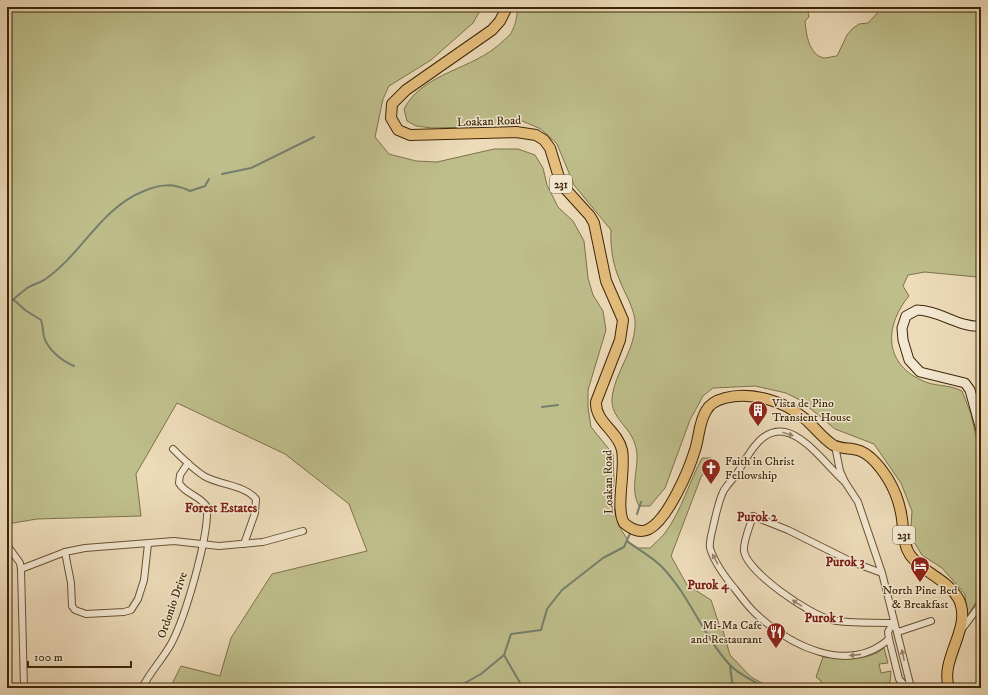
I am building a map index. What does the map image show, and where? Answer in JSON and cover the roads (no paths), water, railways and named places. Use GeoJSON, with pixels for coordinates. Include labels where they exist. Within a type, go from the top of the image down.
{"type":"FeatureCollection","features":[{"type":"Feature","properties":{"kind":"main road","name":"Loakan Road"},"geometry":{"type":"LineString","coordinates":[[506,7],[500,21],[492,30],[406,90],[392,104],[391,118],[398,130],[410,136],[516,132],[536,135],[544,140],[550,148],[561,184],[590,216],[597,233],[600,257],[606,280],[623,320],[620,340],[596,402],[596,409],[598,415],[620,443],[623,460],[620,513],[624,523],[631,528],[644,531],[658,522],[665,512],[695,451],[705,413],[711,404],[738,396],[766,399],[786,405],[805,419],[820,436],[835,446],[863,452],[878,465],[888,479],[901,512],[905,546],[911,556],[942,580],[958,599],[962,617],[958,636],[948,667],[947,679],[949,688]]}},
{"type":"Feature","properties":{"kind":"street"},"geometry":{"type":"LineString","coordinates":[[981,326],[971,326],[936,313],[917,310],[911,311],[906,316],[902,328],[905,350],[909,360],[920,372],[961,381],[968,386],[981,430]]}},
{"type":"Feature","properties":{"kind":"street"},"geometry":{"type":"LineString","coordinates":[[845,482],[816,453],[792,434],[780,431],[768,435],[755,446],[724,491],[712,534],[710,547],[728,581],[745,603],[767,623],[793,641],[824,654],[850,656],[873,651],[889,639]]}},
{"type":"Feature","properties":{"kind":"street"},"geometry":{"type":"LineString","coordinates":[[835,446],[840,471],[858,502],[882,573],[893,623],[898,632],[911,688]]}},
{"type":"Feature","properties":{"kind":"street"},"geometry":{"type":"LineString","coordinates":[[173,449],[204,476],[248,492],[256,499],[255,513],[244,544]]}},
{"type":"Feature","properties":{"kind":"street","name":"Ordonio Drive"},"geometry":{"type":"LineString","coordinates":[[142,688],[164,655],[176,632],[189,596],[202,546],[207,507],[201,499],[183,488],[179,482],[180,475],[188,463]]}},
{"type":"Feature","properties":{"kind":"street"},"geometry":{"type":"LineString","coordinates":[[882,573],[852,562],[788,530],[753,516],[744,546],[747,561],[787,597],[832,620],[893,623]]}},
{"type":"Feature","properties":{"kind":"street"},"geometry":{"type":"LineString","coordinates":[[21,569],[65,552],[105,546],[174,541],[202,546],[219,546],[274,540],[303,531]]}},
{"type":"Feature","properties":{"kind":"street"},"geometry":{"type":"LineString","coordinates":[[65,552],[71,583],[72,606],[75,610],[86,614],[124,612],[131,610],[138,599],[144,580],[148,544]]}},
{"type":"Feature","properties":{"kind":"street"},"geometry":{"type":"LineString","coordinates":[[7,545],[20,563],[21,569],[24,688]]}},
{"type":"Feature","properties":{"kind":"street"},"geometry":{"type":"LineString","coordinates":[[958,636],[981,604]]}},
{"type":"Feature","properties":{"kind":"street"},"geometry":{"type":"LineString","coordinates":[[898,632],[931,621]]}},
{"type":"Feature","properties":{"kind":"street"},"geometry":{"type":"LineString","coordinates":[[893,623],[888,632],[889,639],[899,679],[907,688]]}},
{"type":"Feature","properties":{"kind":"waterway"},"geometry":{"type":"LineString","coordinates":[[222,174],[251,168],[314,137]]}},
{"type":"Feature","properties":{"kind":"waterway"},"geometry":{"type":"LineString","coordinates":[[7,305],[28,287],[45,280],[60,267],[104,219],[129,199],[144,191],[167,185],[184,188],[190,191],[205,186],[209,179]]}},
{"type":"Feature","properties":{"kind":"waterway"},"geometry":{"type":"LineString","coordinates":[[13,299],[25,310],[41,320],[44,337],[52,351],[60,358],[74,366]]}},
{"type":"Feature","properties":{"kind":"waterway"},"geometry":{"type":"LineString","coordinates":[[542,407],[558,405]]}},
{"type":"Feature","properties":{"kind":"waterway"},"geometry":{"type":"LineString","coordinates":[[637,514],[641,502]]}},
{"type":"Feature","properties":{"kind":"waterway"},"geometry":{"type":"LineString","coordinates":[[456,688],[481,674],[504,655],[511,634],[541,630],[547,609],[562,590],[603,558],[624,547],[631,531]]}},
{"type":"Feature","properties":{"kind":"waterway"},"geometry":{"type":"LineString","coordinates":[[628,542],[658,563],[672,578],[681,590],[712,642],[730,665],[742,675],[765,688]]}},
{"type":"Feature","properties":{"kind":"waterway"},"geometry":{"type":"LineString","coordinates":[[504,655],[523,688]]}},
{"type":"Feature","properties":{"kind":"waterway"},"geometry":{"type":"LineString","coordinates":[[730,666],[733,688]]}},
{"type":"Feature","properties":{"kind":"place","name":"Vista de Pino Transient House"},"geometry":{"type":"Point","coordinates":[758,427]}},
{"type":"Feature","properties":{"kind":"place","name":"Faith in Christ Fellowship"},"geometry":{"type":"Point","coordinates":[711,485]}},
{"type":"Feature","properties":{"kind":"place","name":"North Pine Bed & Breakfast"},"geometry":{"type":"Point","coordinates":[920,583]}},
{"type":"Feature","properties":{"kind":"place","name":"Mi-Ma Cafe and Restaurant"},"geometry":{"type":"Point","coordinates":[776,649]}},
{"type":"Feature","properties":{"kind":"district","name":"Forest Estates"},"geometry":{"type":"Point","coordinates":[221,507]}},
{"type":"Feature","properties":{"kind":"district","name":"Purok 2"},"geometry":{"type":"Point","coordinates":[757,516]}},
{"type":"Feature","properties":{"kind":"district","name":"Purok 3"},"geometry":{"type":"Point","coordinates":[845,561]}},
{"type":"Feature","properties":{"kind":"district","name":"Purok 4"},"geometry":{"type":"Point","coordinates":[708,584]}},
{"type":"Feature","properties":{"kind":"district","name":"Purok 1"},"geometry":{"type":"Point","coordinates":[824,617]}}]}
